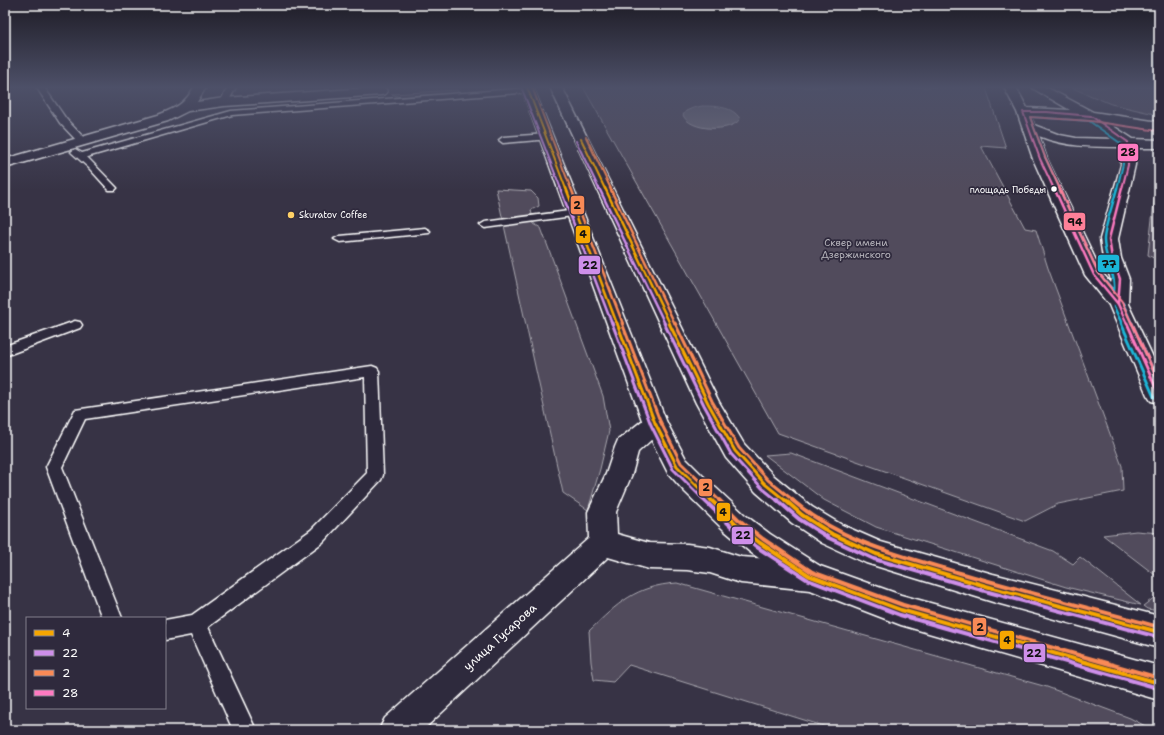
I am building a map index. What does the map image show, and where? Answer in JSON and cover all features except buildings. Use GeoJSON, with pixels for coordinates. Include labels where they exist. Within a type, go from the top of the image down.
{"type":"FeatureCollection","features":[{"type":"Feature","properties":{"kind":"main road"},"geometry":{"type":"LineString","coordinates":[[5,164],[152,121]]}},
{"type":"Feature","properties":{"kind":"main road"},"geometry":{"type":"LineString","coordinates":[[541,121],[655,423],[677,466],[693,483],[747,533],[810,576],[901,610],[1159,682]]}},
{"type":"Feature","properties":{"kind":"main road"},"geometry":{"type":"LineString","coordinates":[[572,121],[708,403],[735,451],[765,484],[802,514],[832,534],[876,554],[993,588],[1159,632]]}},
{"type":"Feature","properties":{"kind":"main road"},"geometry":{"type":"LineString","coordinates":[[1030,121],[1040,159],[1094,275],[1118,304],[1159,395]]}},
{"type":"Feature","properties":{"kind":"main road"},"geometry":{"type":"LineString","coordinates":[[1032,125],[1036,121]]}},
{"type":"Feature","properties":{"kind":"main road"},"geometry":{"type":"LineString","coordinates":[[1098,121],[1128,142]]}},
{"type":"Feature","properties":{"kind":"main road"},"geometry":{"type":"LineString","coordinates":[[1132,121],[1159,126]]}},
{"type":"Feature","properties":{"kind":"main road"},"geometry":{"type":"LineString","coordinates":[[1032,125],[1057,139],[1076,142],[1128,142],[1159,144]]}},
{"type":"Feature","properties":{"kind":"main road"},"geometry":{"type":"LineString","coordinates":[[1118,304],[1120,279],[1112,258],[1109,239],[1128,165],[1128,142]]}},
{"type":"Feature","properties":{"kind":"main road"},"geometry":{"type":"LineString","coordinates":[[557,162],[590,159]]}},
{"type":"Feature","properties":{"kind":"main road"},"geometry":{"type":"LineString","coordinates":[[655,423],[627,447],[619,474],[602,512],[603,543],[649,556],[666,555],[687,557],[710,560],[741,570],[810,576]]}},
{"type":"Feature","properties":{"kind":"main road","name":"улица Гусарова"},"geometry":{"type":"LineString","coordinates":[[397,730],[603,543]]}},
{"type":"Feature","properties":{"kind":"lane"},"geometry":{"type":"LineString","coordinates":[[63,121],[82,142]]}},
{"type":"Feature","properties":{"kind":"lane"},"geometry":{"type":"LineString","coordinates":[[81,156],[199,121]]}},
{"type":"Feature","properties":{"kind":"lane"},"geometry":{"type":"LineString","coordinates":[[503,140],[547,137]]}},
{"type":"Feature","properties":{"kind":"lane"},"geometry":{"type":"LineString","coordinates":[[68,146],[81,156],[112,188]]}},
{"type":"Feature","properties":{"kind":"lane"},"geometry":{"type":"LineString","coordinates":[[485,224],[576,213]]}},
{"type":"Feature","properties":{"kind":"lane"},"geometry":{"type":"LineString","coordinates":[[340,239],[424,231]]}},
{"type":"Feature","properties":{"kind":"lane"},"geometry":{"type":"LineString","coordinates":[[5,351],[74,325]]}},
{"type":"Feature","properties":{"kind":"lane"},"geometry":{"type":"LineString","coordinates":[[112,617],[54,467],[80,414],[372,372],[375,475],[317,536],[196,624],[166,630]]}},
{"type":"Feature","properties":{"kind":"lane"},"geometry":{"type":"LineString","coordinates":[[196,624],[245,730]]}},
{"type":"Feature","properties":{"kind":"green space","name":"Сквер имени Дзержинского"},"geometry":{"type":"Polygon","coordinates":[[[602,121],[997,121],[1006,148],[981,146],[1025,228],[1036,230],[1048,268],[1122,466],[1123,491],[1058,504],[1025,521],[778,433],[602,121]]]}},
{"type":"Feature","properties":{"kind":"green space"},"geometry":{"type":"Polygon","coordinates":[[[1159,166],[1159,261],[1148,255],[1159,166]]]}},
{"type":"Feature","properties":{"kind":"green space"},"geometry":{"type":"Polygon","coordinates":[[[496,189],[531,191],[538,198],[539,206],[531,210],[534,224],[541,228],[603,396],[609,431],[588,510],[563,493],[496,189]]]}},
{"type":"Feature","properties":{"kind":"green space"},"geometry":{"type":"Polygon","coordinates":[[[791,453],[1053,551],[1073,564],[1080,557],[1141,605],[1066,587],[876,527],[824,500],[765,455],[791,453]]]}},
{"type":"Feature","properties":{"kind":"green space"},"geometry":{"type":"Polygon","coordinates":[[[1136,531],[1159,533],[1159,578],[1103,535],[1136,531]]]}},
{"type":"Feature","properties":{"kind":"green space"},"geometry":{"type":"Polygon","coordinates":[[[677,583],[1047,687],[1130,718],[1153,730],[836,730],[629,665],[613,682],[594,680],[589,631],[619,604],[638,592],[662,585],[677,583]]]}},
{"type":"Feature","properties":{"kind":"green space"},"geometry":{"type":"Polygon","coordinates":[[[1159,594],[1159,611],[1147,609],[1143,606],[1159,594]]]}},
{"type":"Feature","properties":{"kind":"shaded area"},"geometry":{"type":"Polygon","coordinates":[[[689,121],[738,121],[728,127],[720,128],[701,127],[689,121]]]}},
{"type":"Feature","properties":{"kind":"transit line","name":"22"},"geometry":{"type":"LineString","coordinates":[[534,121],[651,425],[673,469],[732,527],[757,547],[808,580],[900,615],[1158,688]]}},
{"type":"Feature","properties":{"kind":"transit line","name":"4"},"geometry":{"type":"LineString","coordinates":[[540,121],[655,423],[677,466],[735,523],[760,543],[810,576],[901,610],[1159,683]]}},
{"type":"Feature","properties":{"kind":"transit line","name":"2"},"geometry":{"type":"LineString","coordinates":[[545,121],[660,421],[681,463],[738,519],[763,539],[812,572],[903,605],[1159,678]]}},
{"type":"Feature","properties":{"kind":"transit line","name":"28"},"geometry":{"type":"LineString","coordinates":[[1026,121],[1040,159],[1094,275],[1118,304],[1120,279],[1112,258],[1109,239],[1128,165],[1128,142],[1099,121]]}},
{"type":"Feature","properties":{"kind":"transit line","name":"77"},"geometry":{"type":"LineString","coordinates":[[1032,121],[1045,157],[1098,272],[1114,291],[1115,280],[1107,259],[1104,239],[1123,164],[1123,145],[1089,121]]}},
{"type":"Feature","properties":{"kind":"transit line","name":"94"},"geometry":{"type":"LineString","coordinates":[[1032,121],[1045,157],[1098,272],[1122,302],[1159,383]]}},
{"type":"Feature","properties":{"kind":"transit line","name":"94"},"geometry":{"type":"LineString","coordinates":[[1093,121],[1158,131]]}},
{"type":"Feature","properties":{"kind":"transit line","name":"2"},"geometry":{"type":"LineString","coordinates":[[586,137],[712,401],[739,448],[768,480],[805,511],[834,530],[878,549],[994,583],[1159,627]]}},
{"type":"Feature","properties":{"kind":"transit line","name":"4"},"geometry":{"type":"LineString","coordinates":[[581,139],[708,403],[735,451],[765,484],[802,515],[832,534],[876,554],[993,588],[1159,632]]}},
{"type":"Feature","properties":{"kind":"transit line","name":"22"},"geometry":{"type":"LineString","coordinates":[[576,141],[704,405],[731,454],[762,488],[799,519],[829,538],[874,559],[992,593],[1158,637]]}},
{"type":"Feature","properties":{"kind":"transit line","name":"77"},"geometry":{"type":"LineString","coordinates":[[1123,303],[1159,383]]}},
{"type":"Feature","properties":{"kind":"transit line","name":"28"},"geometry":{"type":"LineString","coordinates":[[1118,304],[1159,395]]}},
{"type":"Feature","properties":{"kind":"transit line","name":"77"},"geometry":{"type":"LineString","coordinates":[[1114,307],[1154,397]]}},
{"type":"Feature","properties":{"kind":"place","name":"площадь Победы"},"geometry":{"type":"Point","coordinates":[1054,189]}},
{"type":"Feature","properties":{"kind":"place","name":"Skuratov Coffee"},"geometry":{"type":"Point","coordinates":[291,215]}}]}
